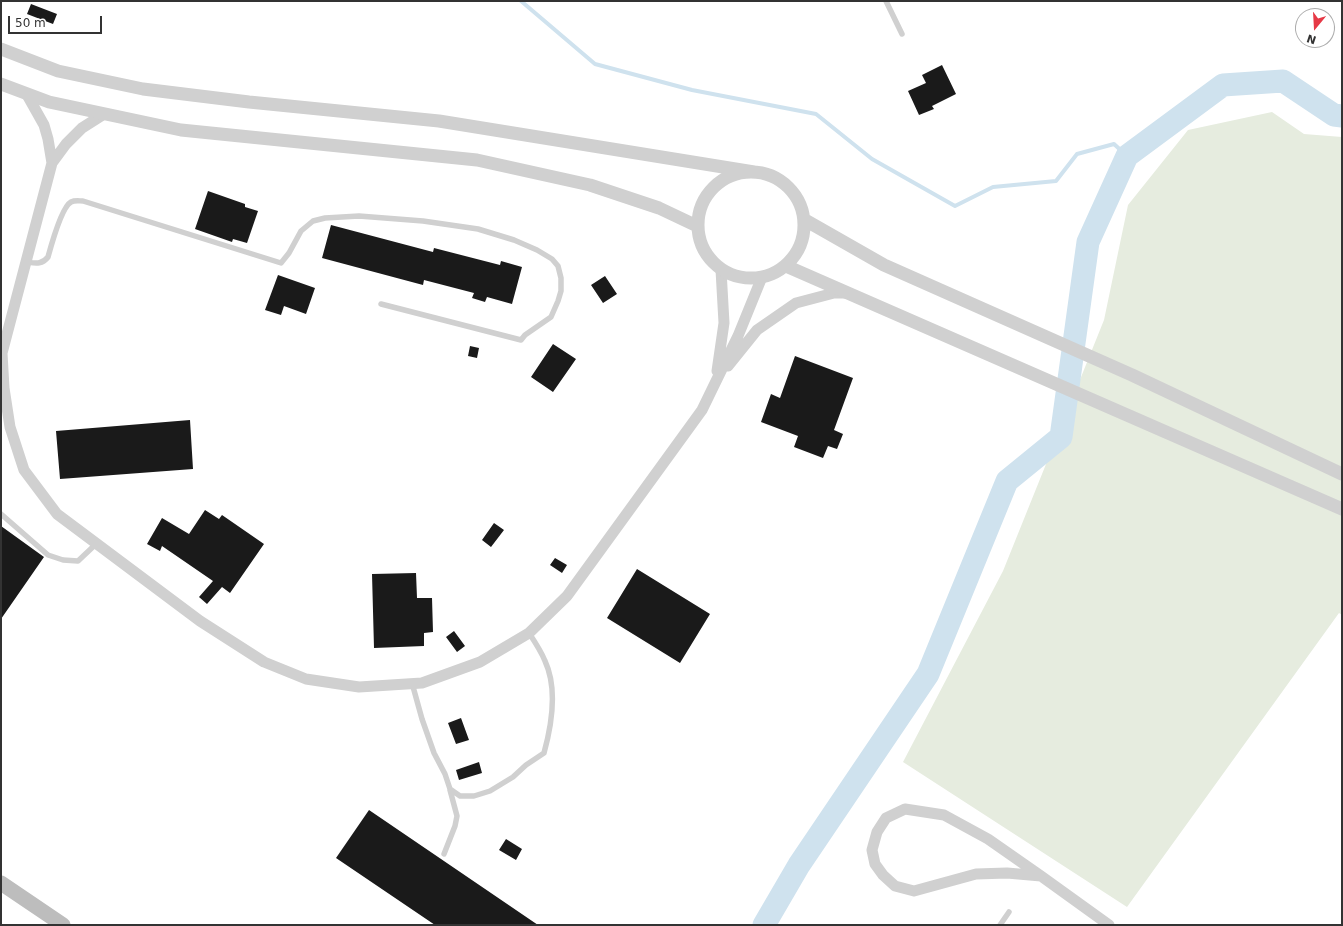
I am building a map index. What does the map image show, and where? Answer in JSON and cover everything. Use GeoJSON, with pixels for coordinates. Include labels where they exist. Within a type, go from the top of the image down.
{"type":"FeatureCollection","features":[{"type":"Feature","properties":{"kind":"main road"},"geometry":{"type":"LineString","coordinates":[[1,883],[63,925]]}},
{"type":"Feature","properties":{"kind":"street"},"geometry":{"type":"LineString","coordinates":[[1,49],[58,71],[143,89],[249,102],[438,121],[769,174],[783,182],[794,192],[801,205],[805,220],[804,237],[798,253],[786,266],[771,275],[754,279],[737,277],[721,270],[709,258],[700,243],[697,226],[700,208],[708,193],[721,181],[737,173],[754,172]]}},
{"type":"Feature","properties":{"kind":"street"},"geometry":{"type":"LineString","coordinates":[[1,84],[49,102],[181,130],[477,160],[590,186],[659,208],[697,226]]}},
{"type":"Feature","properties":{"kind":"street"},"geometry":{"type":"LineString","coordinates":[[26,93],[44,125],[52,163]]}},
{"type":"Feature","properties":{"kind":"street"},"geometry":{"type":"LineString","coordinates":[[104,114],[82,128],[66,144],[52,163],[2,352],[4,388],[10,427],[24,470],[57,514],[96,544],[200,621],[264,662],[306,679],[358,687],[422,683],[480,662],[529,634],[567,596],[702,410],[738,336],[762,277]]}},
{"type":"Feature","properties":{"kind":"street"},"geometry":{"type":"LineString","coordinates":[[805,220],[884,265],[1132,375],[1342,474]]}},
{"type":"Feature","properties":{"kind":"street"},"geometry":{"type":"LineString","coordinates":[[786,266],[1342,509]]}},
{"type":"Feature","properties":{"kind":"street"},"geometry":{"type":"LineString","coordinates":[[715,383],[724,323],[721,270]]}},
{"type":"Feature","properties":{"kind":"street"},"geometry":{"type":"LineString","coordinates":[[715,383],[757,330],[796,303],[834,293],[847,293]]}},
{"type":"Feature","properties":{"kind":"street"},"geometry":{"type":"LineString","coordinates":[[1040,876],[1007,873],[976,874],[914,891],[895,886],[883,875],[875,864],[872,850],[877,832],[886,818],[905,809],[944,815],[988,839],[1109,925]]}},
{"type":"Feature","properties":{"kind":"lane"},"geometry":{"type":"LineString","coordinates":[[886,1],[902,34]]}},
{"type":"Feature","properties":{"kind":"lane"},"geometry":{"type":"LineString","coordinates":[[26,262],[41,263],[45,261],[48,257],[64,209],[72,202],[84,201],[281,263],[289,253],[301,231],[313,221],[325,218],[358,216],[423,221],[478,229],[514,240],[537,250],[552,259],[558,266],[561,278],[561,291],[551,317],[525,334],[521,340],[381,304]]}},
{"type":"Feature","properties":{"kind":"lane"},"geometry":{"type":"LineString","coordinates":[[1,514],[48,555],[64,560],[78,561],[96,544]]}},
{"type":"Feature","properties":{"kind":"lane"},"geometry":{"type":"LineString","coordinates":[[450,789],[460,796],[474,796],[490,791],[513,777],[526,765],[544,753],[548,738],[553,695],[550,676],[545,661],[529,634]]}},
{"type":"Feature","properties":{"kind":"lane"},"geometry":{"type":"LineString","coordinates":[[412,683],[422,719],[434,753],[445,774],[457,816],[455,826],[444,854]]}},
{"type":"Feature","properties":{"kind":"lane"},"geometry":{"type":"LineString","coordinates":[[1000,925],[1009,912]]}},
{"type":"Feature","properties":{"kind":"shaded area"},"geometry":{"type":"Polygon","coordinates":[[[1272,112],[1304,134],[1342,137],[1342,615],[1339,613],[1127,907],[903,762],[1003,571],[1104,320],[1128,205],[1188,130],[1272,112]]]}},
{"type":"Feature","properties":{"kind":"building"},"geometry":{"type":"Polygon","coordinates":[[[31,4],[57,14],[53,24],[27,14],[31,4]]]}},
{"type":"Feature","properties":{"kind":"building"},"geometry":{"type":"Polygon","coordinates":[[[942,65],[956,94],[932,106],[934,109],[919,115],[908,91],[926,83],[922,75],[942,65]]]}},
{"type":"Feature","properties":{"kind":"building"},"geometry":{"type":"Polygon","coordinates":[[[208,191],[245,204],[245,207],[258,211],[247,243],[233,239],[232,242],[195,229],[208,191]]]}},
{"type":"Feature","properties":{"kind":"building"},"geometry":{"type":"Polygon","coordinates":[[[331,225],[433,252],[434,248],[500,265],[501,261],[522,267],[512,304],[487,297],[485,302],[472,298],[474,293],[424,280],[423,285],[322,258],[331,225]]]}},
{"type":"Feature","properties":{"kind":"building"},"geometry":{"type":"Polygon","coordinates":[[[278,275],[315,288],[306,314],[284,306],[281,315],[265,310],[278,275]]]}},
{"type":"Feature","properties":{"kind":"building"},"geometry":{"type":"Polygon","coordinates":[[[605,276],[617,294],[603,303],[591,285],[605,276]]]}},
{"type":"Feature","properties":{"kind":"building"},"geometry":{"type":"Polygon","coordinates":[[[553,344],[576,359],[553,392],[531,377],[553,344]]]}},
{"type":"Feature","properties":{"kind":"building"},"geometry":{"type":"Polygon","coordinates":[[[470,346],[479,348],[477,358],[468,356],[470,346]]]}},
{"type":"Feature","properties":{"kind":"building"},"geometry":{"type":"Polygon","coordinates":[[[795,356],[853,378],[834,430],[843,434],[837,449],[828,446],[823,458],[794,447],[798,436],[761,422],[771,394],[780,398],[795,356]]]}},
{"type":"Feature","properties":{"kind":"building"},"geometry":{"type":"Polygon","coordinates":[[[190,420],[193,469],[60,479],[56,431],[190,420]]]}},
{"type":"Feature","properties":{"kind":"building"},"geometry":{"type":"Polygon","coordinates":[[[205,510],[219,519],[222,515],[264,544],[230,593],[222,587],[207,604],[199,597],[213,581],[162,546],[160,551],[147,544],[162,518],[189,534],[205,510]]]}},
{"type":"Feature","properties":{"kind":"building"},"geometry":{"type":"Polygon","coordinates":[[[494,523],[504,530],[491,547],[482,540],[494,523]]]}},
{"type":"Feature","properties":{"kind":"building"},"geometry":{"type":"Polygon","coordinates":[[[1,526],[44,557],[1,619],[1,526]]]}},
{"type":"Feature","properties":{"kind":"building"},"geometry":{"type":"Polygon","coordinates":[[[555,558],[567,565],[562,573],[550,565],[555,558]]]}},
{"type":"Feature","properties":{"kind":"building"},"geometry":{"type":"Polygon","coordinates":[[[637,569],[710,614],[680,663],[607,618],[637,569]]]}},
{"type":"Feature","properties":{"kind":"building"},"geometry":{"type":"Polygon","coordinates":[[[416,573],[417,598],[432,598],[433,632],[424,633],[424,646],[374,648],[372,574],[416,573]]]}},
{"type":"Feature","properties":{"kind":"building"},"geometry":{"type":"Polygon","coordinates":[[[454,631],[465,646],[457,652],[446,637],[454,631]]]}},
{"type":"Feature","properties":{"kind":"building"},"geometry":{"type":"Polygon","coordinates":[[[461,718],[469,740],[456,744],[448,723],[461,718]]]}},
{"type":"Feature","properties":{"kind":"building"},"geometry":{"type":"Polygon","coordinates":[[[479,762],[482,773],[459,780],[456,770],[479,762]]]}},
{"type":"Feature","properties":{"kind":"building"},"geometry":{"type":"Polygon","coordinates":[[[369,810],[538,925],[435,925],[336,858],[369,810]]]}},
{"type":"Feature","properties":{"kind":"building"},"geometry":{"type":"Polygon","coordinates":[[[506,839],[522,849],[516,860],[499,850],[506,839]]]}},
{"type":"Feature","properties":{"kind":"waterway"},"geometry":{"type":"LineString","coordinates":[[521,1],[595,64],[692,90],[816,114],[872,159],[955,206],[993,187],[1056,181],[1077,154],[1114,144],[1127,156]]}},
{"type":"Feature","properties":{"kind":"waterway"},"geometry":{"type":"LineString","coordinates":[[764,925],[799,865],[928,674],[1007,481],[1061,437],[1088,242],[1127,156],[1223,85],[1283,81],[1334,115],[1342,116]]}}]}
